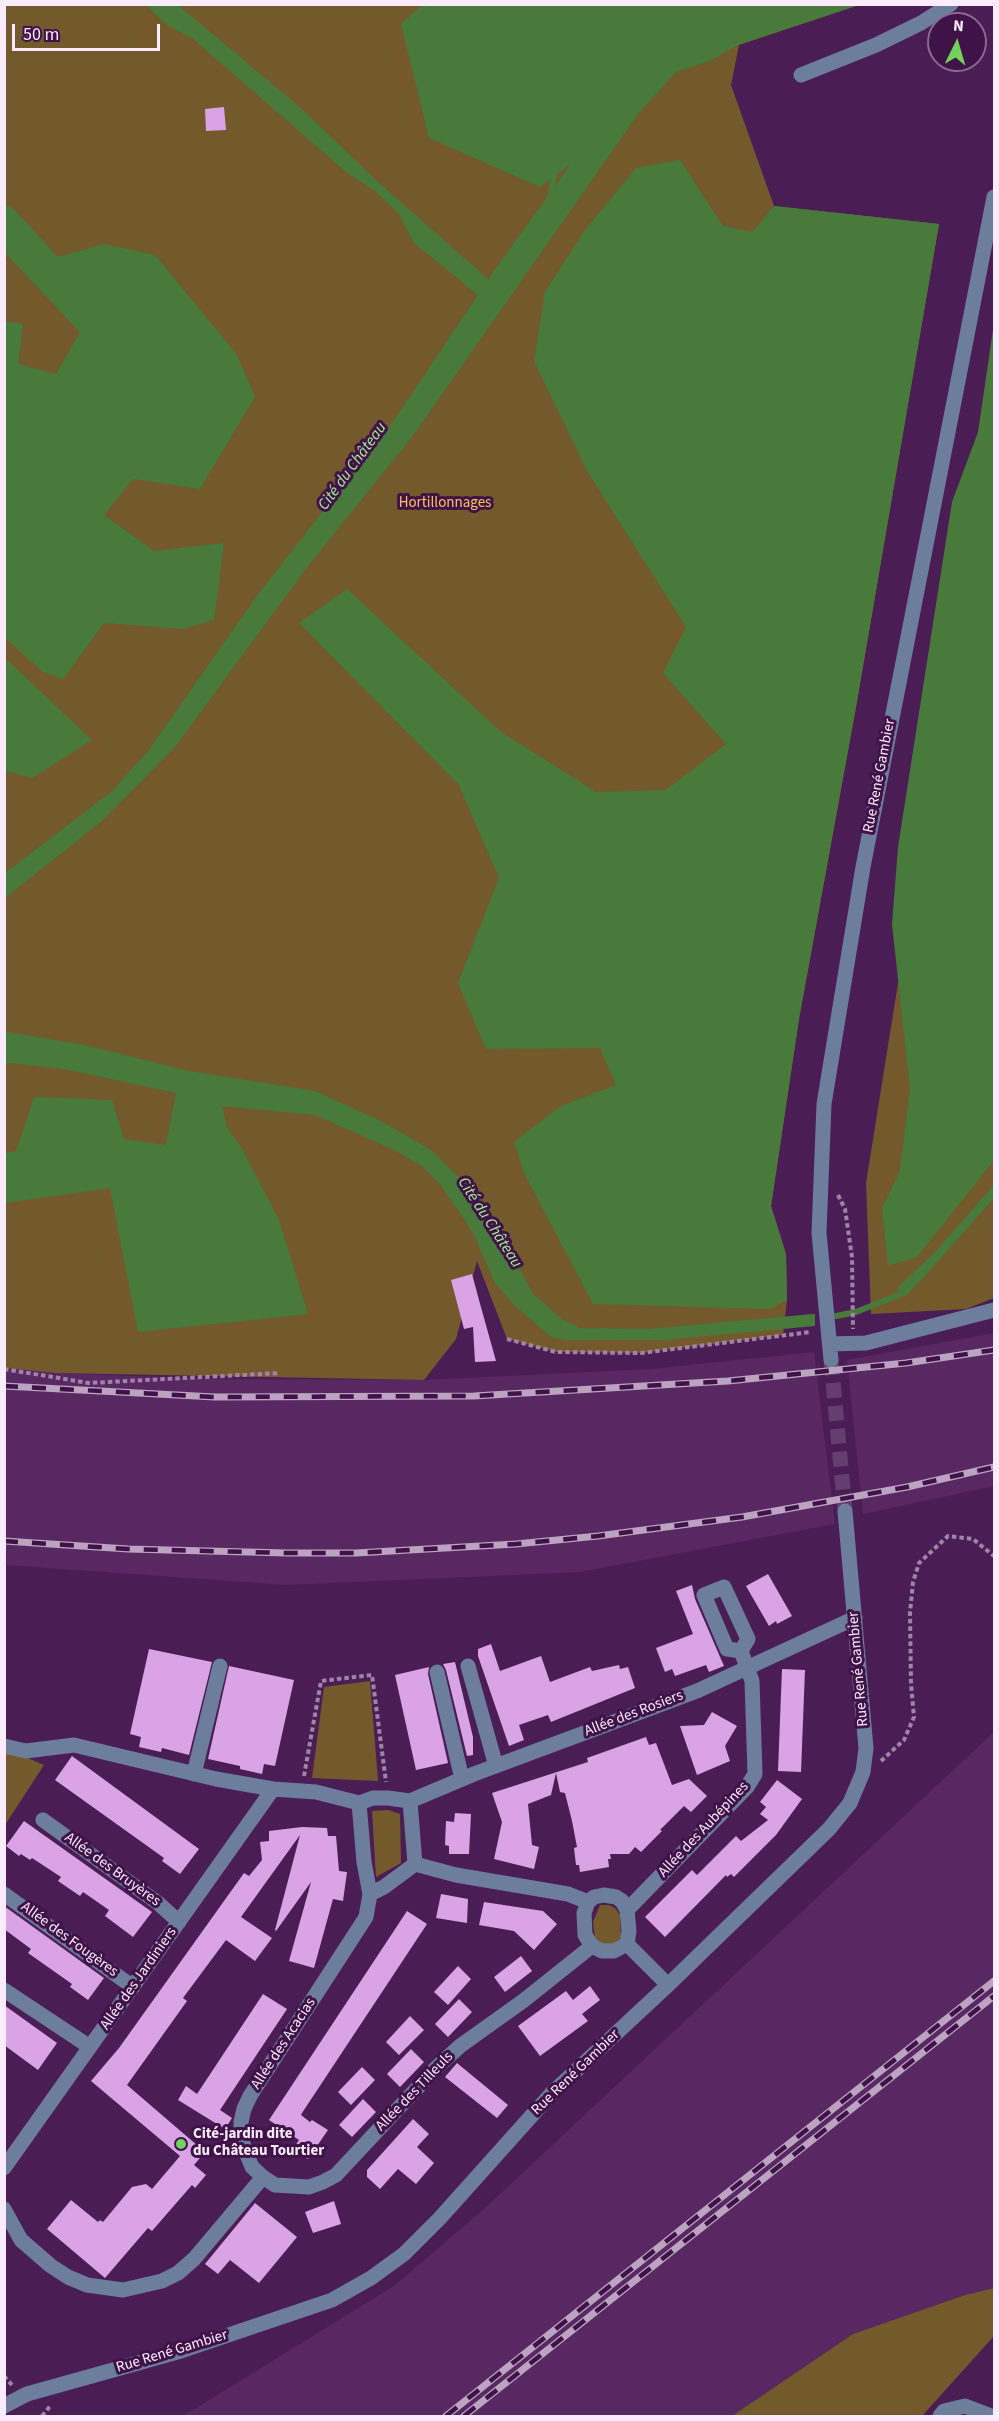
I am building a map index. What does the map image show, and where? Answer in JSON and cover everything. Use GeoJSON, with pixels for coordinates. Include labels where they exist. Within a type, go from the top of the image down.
{"type":"FeatureCollection","features":[{"type":"Feature","properties":{"kind":"street"},"geometry":{"type":"LineString","coordinates":[[801,75],[876,45],[921,23],[951,4]]}},
{"type":"Feature","properties":{"kind":"street","name":"Rue René Gambier"},"geometry":{"type":"LineString","coordinates":[[831,1360],[819,1233],[824,1104],[827,1082],[863,867],[994,197]]}},
{"type":"Feature","properties":{"kind":"street"},"geometry":{"type":"LineString","coordinates":[[830,1337],[866,1343],[994,1310]]}},
{"type":"Feature","properties":{"kind":"street","name":"Rue René Gambier"},"geometry":{"type":"LineString","coordinates":[[4,2406],[27,2394],[180,2351],[332,2300],[371,2278],[404,2254],[440,2218],[552,2093],[668,1985],[829,1829],[850,1803],[863,1772],[866,1748],[845,1511]]}},
{"type":"Feature","properties":{"kind":"street","name":"Allée des Rosiers"},"geometry":{"type":"LineString","coordinates":[[410,1801],[462,1779],[697,1691],[855,1618]]}},
{"type":"Feature","properties":{"kind":"street","name":"Allée des Aubépines"},"geometry":{"type":"LineString","coordinates":[[627,1910],[747,1787],[755,1774],[752,1681],[741,1652]]}},
{"type":"Feature","properties":{"kind":"street"},"geometry":{"type":"LineString","coordinates":[[194,1774],[220,1666]]}},
{"type":"Feature","properties":{"kind":"street"},"geometry":{"type":"LineString","coordinates":[[468,1666],[496,1766]]}},
{"type":"Feature","properties":{"kind":"street"},"geometry":{"type":"LineString","coordinates":[[437,1672],[462,1779]]}},
{"type":"Feature","properties":{"kind":"street"},"geometry":{"type":"LineString","coordinates":[[4,1746],[26,1751],[74,1745],[194,1774],[273,1789],[332,1795],[359,1803],[373,1798],[410,1801],[415,1864]]}},
{"type":"Feature","properties":{"kind":"street","name":"Allée des Jardiniers"},"geometry":{"type":"LineString","coordinates":[[4,2168],[273,1789]]}},
{"type":"Feature","properties":{"kind":"street"},"geometry":{"type":"LineString","coordinates":[[359,1803],[364,1862],[370,1894],[384,1887],[415,1864]]}},
{"type":"Feature","properties":{"kind":"street","name":"Allée des Bruyères"},"geometry":{"type":"LineString","coordinates":[[44,1820],[158,1903],[179,1922]]}},
{"type":"Feature","properties":{"kind":"street"},"geometry":{"type":"LineString","coordinates":[[415,1864],[456,1875],[568,1894],[588,1902]]}},
{"type":"Feature","properties":{"kind":"street","name":"Allée des Fougères"},"geometry":{"type":"LineString","coordinates":[[4,1894],[133,1987]]}},
{"type":"Feature","properties":{"kind":"street","name":"Allée des Acacias"},"geometry":{"type":"LineString","coordinates":[[262,2178],[252,2167],[241,2137],[244,2109],[250,2096],[366,1917],[370,1894]]}},
{"type":"Feature","properties":{"kind":"street"},"geometry":{"type":"LineString","coordinates":[[604,1895],[616,1897],[622,1901],[627,1910],[629,1931],[627,1944],[614,1951],[602,1951],[592,1946],[585,1935],[584,1913],[588,1902],[594,1897],[604,1895]]}},
{"type":"Feature","properties":{"kind":"street"},"geometry":{"type":"LineString","coordinates":[[627,1944],[668,1985]]}},
{"type":"Feature","properties":{"kind":"street","name":"Allée des Tilleuls"},"geometry":{"type":"LineString","coordinates":[[262,2178],[275,2185],[309,2187],[336,2175],[435,2069],[460,2046],[523,2001],[592,1946]]}},
{"type":"Feature","properties":{"kind":"street"},"geometry":{"type":"LineString","coordinates":[[4,1990],[90,2047]]}},
{"type":"Feature","properties":{"kind":"street"},"geometry":{"type":"LineString","coordinates":[[4,2209],[21,2240],[51,2266],[87,2285],[123,2290],[162,2281],[178,2272],[194,2259],[262,2178]]}},
{"type":"Feature","properties":{"kind":"street"},"geometry":{"type":"LineString","coordinates":[[940,2416],[944,2411],[965,2406],[991,2416]]}},
{"type":"Feature","properties":{"kind":"path"},"geometry":{"type":"LineString","coordinates":[[834,1187],[845,1209],[852,1257],[854,1333]]}},
{"type":"Feature","properties":{"kind":"path"},"geometry":{"type":"LineString","coordinates":[[507,1339],[555,1352],[641,1353],[783,1335],[830,1337]]}},
{"type":"Feature","properties":{"kind":"path"},"geometry":{"type":"LineString","coordinates":[[4,1370],[89,1383],[280,1373]]}},
{"type":"Feature","properties":{"kind":"path"},"geometry":{"type":"LineString","coordinates":[[863,1772],[874,1769],[904,1740],[914,1717],[910,1613],[913,1582],[920,1563],[948,1536],[973,1539],[994,1556]]}},
{"type":"Feature","properties":{"kind":"path"},"geometry":{"type":"LineString","coordinates":[[301,1791],[321,1681],[372,1675],[388,1798]]}},
{"type":"Feature","properties":{"kind":"path"},"geometry":{"type":"LineString","coordinates":[[42,2416],[52,2404],[59,2400]]}},
{"type":"Feature","properties":{"kind":"shaded area"},"geometry":{"type":"Polygon","coordinates":[[[994,1333],[994,1486],[863,1514],[847,1360],[994,1333]]]}},
{"type":"Feature","properties":{"kind":"shaded area"},"geometry":{"type":"Polygon","coordinates":[[[814,1352],[835,1524],[580,1572],[286,1585],[5,1565],[4,1368],[56,1373],[215,1379],[424,1380],[651,1369],[814,1352]]]}},
{"type":"Feature","properties":{"kind":"shaded area"},"geometry":{"type":"Polygon","coordinates":[[[994,1732],[994,2288],[965,2295],[853,2334],[732,2416],[183,2416],[394,2286],[484,2209],[994,1732]]]}},
{"type":"Feature","properties":{"kind":"green space","name":"Hortillonnages"},"geometry":{"type":"Polygon","coordinates":[[[4,5],[859,5],[739,45],[731,85],[774,206],[939,224],[856,707],[799,1019],[771,1206],[786,1254],[787,1300],[783,1335],[641,1353],[556,1352],[507,1339],[477,1261],[456,1339],[424,1380],[56,1373],[5,1368],[4,5]]]}},
{"type":"Feature","properties":{"kind":"green space"},"geometry":{"type":"Polygon","coordinates":[[[994,384],[994,1298],[966,1309],[871,1314],[866,1183],[994,384]]]}},
{"type":"Feature","properties":{"kind":"green space"},"geometry":{"type":"Polygon","coordinates":[[[370,1681],[378,1781],[312,1778],[324,1687],[370,1681]]]}},
{"type":"Feature","properties":{"kind":"green space"},"geometry":{"type":"Polygon","coordinates":[[[5,1748],[44,1765],[5,1825],[5,1748]]]}},
{"type":"Feature","properties":{"kind":"green space"},"geometry":{"type":"Polygon","coordinates":[[[388,1810],[400,1814],[401,1863],[376,1877],[372,1811],[388,1810]]]}},
{"type":"Feature","properties":{"kind":"green space"},"geometry":{"type":"Polygon","coordinates":[[[600,1905],[615,1908],[620,1915],[621,1937],[619,1942],[600,1946],[595,1939],[593,1922],[600,1905]]]}},
{"type":"Feature","properties":{"kind":"green space"},"geometry":{"type":"Polygon","coordinates":[[[994,2288],[994,2336],[922,2416],[732,2416],[853,2334],[965,2295],[994,2288]]]}},
{"type":"Feature","properties":{"kind":"water"},"geometry":{"type":"Polygon","coordinates":[[[146,5],[178,5],[302,109],[377,181],[488,279],[571,164],[540,187],[429,138],[401,24],[422,5],[859,5],[738,45],[710,61],[676,72],[638,114],[412,437],[308,566],[175,747],[102,821],[5,898],[5,873],[111,792],[148,751],[256,597],[394,420],[478,295],[414,243],[399,214],[375,191],[346,172],[192,38],[168,26],[146,5]]]}},
{"type":"Feature","properties":{"kind":"water"},"geometry":{"type":"Polygon","coordinates":[[[680,160],[723,226],[753,232],[774,206],[939,224],[856,707],[799,1019],[771,1206],[786,1254],[787,1300],[770,1309],[593,1304],[524,1173],[514,1142],[561,1106],[616,1085],[600,1048],[486,1049],[458,983],[499,878],[459,785],[299,623],[347,589],[500,731],[596,792],[666,790],[726,744],[663,673],[686,627],[587,471],[534,361],[545,292],[585,230],[636,168],[680,160]]]}},
{"type":"Feature","properties":{"kind":"water"},"geometry":{"type":"Polygon","coordinates":[[[10,205],[58,257],[104,244],[155,255],[237,355],[255,397],[200,489],[133,479],[104,515],[154,551],[224,543],[214,620],[183,629],[104,623],[63,679],[43,672],[5,638],[5,321],[23,324],[18,364],[56,374],[80,332],[5,253],[5,208],[10,205]]]}},
{"type":"Feature","properties":{"kind":"water"},"geometry":{"type":"Polygon","coordinates":[[[994,323],[994,1160],[917,1257],[888,1266],[882,1208],[900,1171],[910,1089],[892,924],[898,847],[952,502],[978,432],[994,323]]]}},
{"type":"Feature","properties":{"kind":"water"},"geometry":{"type":"Polygon","coordinates":[[[4,657],[92,740],[32,778],[5,771],[4,657]]]}},
{"type":"Feature","properties":{"kind":"water"},"geometry":{"type":"Polygon","coordinates":[[[5,1033],[85,1045],[184,1070],[315,1091],[381,1121],[431,1150],[473,1191],[510,1250],[533,1294],[562,1319],[580,1328],[648,1329],[813,1314],[815,1314],[815,1326],[664,1340],[566,1340],[551,1337],[514,1305],[495,1283],[474,1235],[439,1183],[422,1166],[394,1150],[315,1115],[222,1106],[227,1127],[241,1147],[279,1220],[308,1314],[138,1332],[110,1188],[5,1203],[5,1153],[16,1151],[34,1097],[112,1100],[124,1139],[166,1145],[176,1093],[64,1069],[5,1064],[5,1033]]]}},
{"type":"Feature","properties":{"kind":"water"},"geometry":{"type":"Polygon","coordinates":[[[994,1185],[994,1198],[906,1296],[901,1294],[897,1288],[933,1254],[994,1185]]]}},
{"type":"Feature","properties":{"kind":"building"},"geometry":{"type":"Polygon","coordinates":[[[224,107],[226,130],[206,131],[205,109],[224,107]]]}},
{"type":"Feature","properties":{"kind":"building"},"geometry":{"type":"Polygon","coordinates":[[[472,1274],[496,1361],[475,1362],[473,1327],[464,1329],[451,1280],[472,1274]]]}},
{"type":"Feature","properties":{"kind":"building"},"geometry":{"type":"Polygon","coordinates":[[[768,1574],[792,1616],[769,1626],[746,1586],[768,1574]]]}},
{"type":"Feature","properties":{"kind":"building"},"geometry":{"type":"Polygon","coordinates":[[[692,1585],[695,1599],[724,1666],[709,1672],[706,1665],[675,1676],[672,1669],[665,1672],[656,1648],[693,1634],[676,1591],[692,1585]]]}},
{"type":"Feature","properties":{"kind":"building"},"geometry":{"type":"Polygon","coordinates":[[[491,1644],[500,1671],[541,1656],[550,1682],[590,1667],[592,1671],[619,1665],[620,1669],[628,1667],[635,1688],[551,1722],[548,1715],[519,1725],[524,1740],[509,1746],[478,1656],[478,1649],[491,1644]]]}},
{"type":"Feature","properties":{"kind":"building"},"geometry":{"type":"Polygon","coordinates":[[[149,1649],[212,1662],[189,1755],[162,1748],[161,1752],[139,1747],[141,1737],[130,1734],[149,1649]]]}},
{"type":"Feature","properties":{"kind":"building"},"geometry":{"type":"Polygon","coordinates":[[[455,1662],[473,1737],[473,1755],[467,1756],[443,1664],[455,1662]]]}},
{"type":"Feature","properties":{"kind":"building"},"geometry":{"type":"Polygon","coordinates":[[[229,1666],[294,1680],[275,1766],[264,1764],[262,1774],[240,1769],[240,1766],[208,1759],[229,1666]]]}},
{"type":"Feature","properties":{"kind":"building"},"geometry":{"type":"Polygon","coordinates":[[[429,1667],[428,1674],[448,1763],[416,1770],[395,1675],[429,1667]]]}},
{"type":"Feature","properties":{"kind":"building"},"geometry":{"type":"Polygon","coordinates":[[[782,1669],[805,1670],[801,1772],[778,1771],[782,1669]]]}},
{"type":"Feature","properties":{"kind":"building"},"geometry":{"type":"Polygon","coordinates":[[[712,1712],[737,1726],[725,1746],[730,1761],[697,1775],[680,1726],[704,1725],[712,1712]]]}},
{"type":"Feature","properties":{"kind":"building"},"geometry":{"type":"Polygon","coordinates":[[[646,1737],[649,1745],[656,1743],[672,1785],[689,1779],[707,1796],[691,1812],[684,1806],[641,1852],[635,1847],[629,1854],[610,1854],[609,1867],[580,1872],[579,1865],[576,1865],[574,1848],[577,1847],[572,1821],[565,1793],[560,1792],[556,1773],[551,1795],[528,1804],[532,1845],[539,1847],[534,1869],[494,1859],[502,1822],[492,1793],[588,1762],[587,1758],[646,1737]]]}},
{"type":"Feature","properties":{"kind":"building"},"geometry":{"type":"Polygon","coordinates":[[[72,1756],[199,1849],[180,1874],[162,1861],[164,1858],[55,1780],[72,1756]]]}},
{"type":"Feature","properties":{"kind":"building"},"geometry":{"type":"Polygon","coordinates":[[[777,1780],[802,1799],[776,1835],[734,1877],[731,1874],[727,1877],[726,1875],[665,1937],[645,1917],[692,1870],[697,1875],[736,1836],[741,1841],[768,1820],[760,1814],[766,1807],[760,1802],[777,1780]]]}},
{"type":"Feature","properties":{"kind":"building"},"geometry":{"type":"Polygon","coordinates":[[[455,1813],[471,1814],[469,1854],[449,1854],[449,1846],[445,1845],[446,1821],[454,1822],[455,1813]]]}},
{"type":"Feature","properties":{"kind":"building"},"geometry":{"type":"Polygon","coordinates":[[[24,1821],[152,1912],[133,1937],[105,1916],[109,1910],[83,1892],[80,1896],[58,1881],[61,1877],[32,1858],[30,1860],[21,1854],[19,1856],[6,1846],[24,1821]]]}},
{"type":"Feature","properties":{"kind":"building"},"geometry":{"type":"Polygon","coordinates":[[[302,1827],[327,1828],[328,1836],[336,1836],[339,1871],[347,1872],[343,1901],[333,1899],[314,1968],[289,1961],[311,1882],[275,1930],[300,1835],[241,1917],[272,1938],[255,1961],[226,1940],[183,1998],[187,2001],[127,2085],[205,2152],[194,2165],[206,2175],[195,2188],[192,2185],[152,2231],[148,2228],[105,2278],[47,2229],[71,2200],[98,2222],[100,2220],[103,2222],[132,2187],[146,2184],[152,2189],[180,2156],[91,2081],[119,2048],[244,1873],[249,1876],[262,1860],[260,1842],[269,1841],[269,1831],[302,1827]]]}},
{"type":"Feature","properties":{"kind":"building"},"geometry":{"type":"Polygon","coordinates":[[[441,1894],[468,1899],[467,1923],[436,1918],[441,1894]]]}},
{"type":"Feature","properties":{"kind":"building"},"geometry":{"type":"Polygon","coordinates":[[[484,1902],[543,1911],[557,1924],[534,1950],[514,1931],[479,1925],[484,1902]]]}},
{"type":"Feature","properties":{"kind":"building"},"geometry":{"type":"Polygon","coordinates":[[[4,1906],[104,1978],[88,2000],[70,1987],[72,1984],[28,1953],[31,1949],[4,1929],[4,1906]]]}},
{"type":"Feature","properties":{"kind":"building"},"geometry":{"type":"Polygon","coordinates":[[[407,1911],[427,1924],[302,2113],[301,2115],[310,2122],[312,2120],[328,2130],[308,2159],[293,2149],[299,2140],[269,2120],[407,1911]]]}},
{"type":"Feature","properties":{"kind":"building"},"geometry":{"type":"Polygon","coordinates":[[[521,1956],[532,1971],[505,1992],[494,1977],[521,1956]]]}},
{"type":"Feature","properties":{"kind":"building"},"geometry":{"type":"Polygon","coordinates":[[[458,1966],[471,1979],[448,2005],[434,1992],[458,1966]]]}},
{"type":"Feature","properties":{"kind":"building"},"geometry":{"type":"Polygon","coordinates":[[[590,1986],[600,2000],[582,2014],[588,2021],[540,2056],[518,2026],[566,1991],[573,2000],[590,1986]]]}},
{"type":"Feature","properties":{"kind":"building"},"geometry":{"type":"Polygon","coordinates":[[[263,1994],[287,2009],[220,2110],[232,2118],[225,2129],[178,2100],[186,2086],[197,2094],[263,1994]]]}},
{"type":"Feature","properties":{"kind":"building"},"geometry":{"type":"Polygon","coordinates":[[[459,1999],[472,2012],[448,2037],[435,2024],[459,1999]]]}},
{"type":"Feature","properties":{"kind":"building"},"geometry":{"type":"Polygon","coordinates":[[[4,2005],[57,2043],[38,2070],[4,2045],[4,2005]]]}},
{"type":"Feature","properties":{"kind":"building"},"geometry":{"type":"Polygon","coordinates":[[[410,2016],[424,2030],[399,2055],[386,2042],[410,2016]]]}},
{"type":"Feature","properties":{"kind":"building"},"geometry":{"type":"Polygon","coordinates":[[[411,2049],[424,2062],[400,2087],[387,2074],[411,2049]]]}},
{"type":"Feature","properties":{"kind":"building"},"geometry":{"type":"Polygon","coordinates":[[[457,2063],[508,2105],[497,2118],[445,2077],[457,2063]]]}},
{"type":"Feature","properties":{"kind":"building"},"geometry":{"type":"Polygon","coordinates":[[[362,2067],[375,2080],[351,2105],[338,2092],[362,2067]]]}},
{"type":"Feature","properties":{"kind":"building"},"geometry":{"type":"Polygon","coordinates":[[[363,2099],[376,2112],[352,2137],[339,2125],[363,2099]]]}},
{"type":"Feature","properties":{"kind":"building"},"geometry":{"type":"Polygon","coordinates":[[[413,2119],[429,2134],[417,2147],[434,2163],[416,2184],[398,2169],[380,2189],[367,2177],[367,2170],[413,2119]]]}},
{"type":"Feature","properties":{"kind":"building"},"geometry":{"type":"Polygon","coordinates":[[[334,2201],[341,2224],[313,2233],[305,2212],[334,2201]]]}},
{"type":"Feature","properties":{"kind":"building"},"geometry":{"type":"Polygon","coordinates":[[[255,2203],[297,2237],[259,2283],[230,2260],[218,2274],[205,2264],[255,2203]]]}},
{"type":"Feature","properties":{"kind":"waterway","name":"Cité du Château"},"geometry":{"type":"LineString","coordinates":[[550,199],[555,170]]}},
{"type":"Feature","properties":{"kind":"waterway","name":"Cité du Château"},"geometry":{"type":"LineString","coordinates":[[836,1316],[856,1312],[901,1294],[906,1289]]}},
{"type":"Feature","properties":{"kind":"tunnel"},"geometry":{"type":"LineString","coordinates":[[831,1360],[845,1511]]}},
{"type":"Feature","properties":{"kind":"railway"},"geometry":{"type":"LineString","coordinates":[[4,1386],[215,1397],[474,1396],[728,1381],[906,1363],[994,1350]]}},
{"type":"Feature","properties":{"kind":"railway"},"geometry":{"type":"LineString","coordinates":[[4,1541],[128,1549],[287,1553],[356,1553],[516,1544],[742,1517],[907,1487],[994,1467]]}},
{"type":"Feature","properties":{"kind":"railway"},"geometry":{"type":"LineString","coordinates":[[446,2416],[994,1981]]}},
{"type":"Feature","properties":{"kind":"railway"},"geometry":{"type":"LineString","coordinates":[[464,2416],[994,1996]]}},
{"type":"Feature","properties":{"kind":"place","name":"Cité-jardin dite du Château Tourtier"},"geometry":{"type":"Point","coordinates":[181,2144]}}]}
